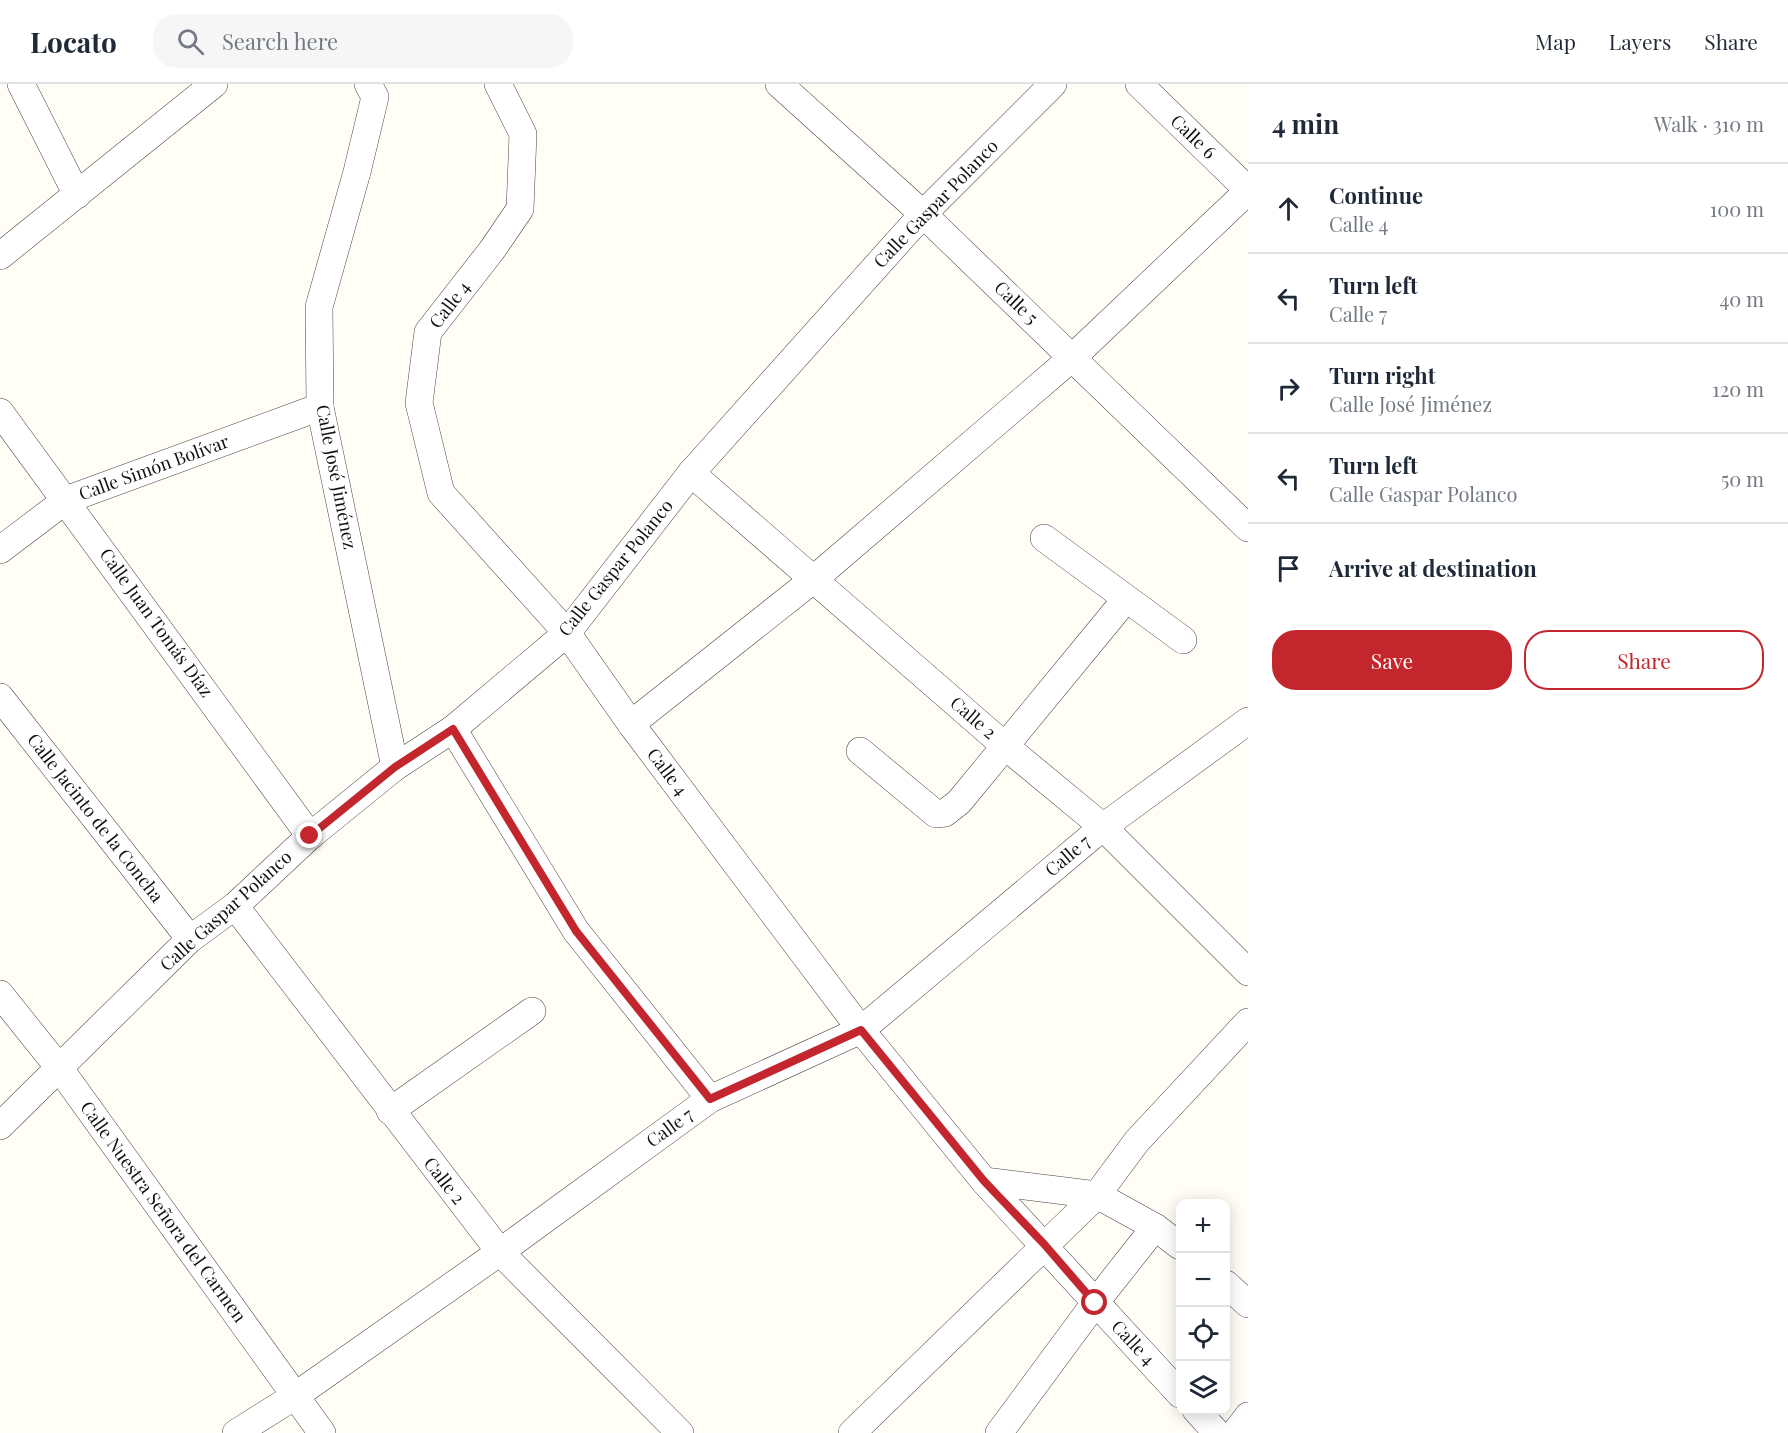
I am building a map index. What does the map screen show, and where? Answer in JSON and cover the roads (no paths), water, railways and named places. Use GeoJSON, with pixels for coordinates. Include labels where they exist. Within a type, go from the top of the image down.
{"type":"FeatureCollection","features":[{"type":"Feature","properties":{"kind":"street"},"geometry":{"type":"LineString","coordinates":[[21,84],[77,195]]}},
{"type":"Feature","properties":{"kind":"street"},"geometry":{"type":"LineString","coordinates":[[0,256],[214,84]]}},
{"type":"Feature","properties":{"kind":"street","name":"Calle José Jiménez"},"geometry":{"type":"LineString","coordinates":[[368,84],[375,96],[357,172],[319,307],[320,407],[395,767]]}},
{"type":"Feature","properties":{"kind":"street","name":"Calle 4"},"geometry":{"type":"LineString","coordinates":[[498,84],[523,134],[520,209],[492,250],[428,332],[419,403],[441,493],[567,633],[631,724],[861,1030],[984,1181],[1176,1390]]}},
{"type":"Feature","properties":{"kind":"street","name":"Calle 5"},"geometry":{"type":"LineString","coordinates":[[779,84],[923,214],[1248,528]]}},
{"type":"Feature","properties":{"kind":"street","name":"Calle Gaspar Polanco"},"geometry":{"type":"LineString","coordinates":[[0,1126],[190,939],[235,906],[310,836],[395,767],[453,729],[567,633],[691,474],[923,214],[1053,84]]}},
{"type":"Feature","properties":{"kind":"street","name":"Calle 6"},"geometry":{"type":"LineString","coordinates":[[1139,84],[1248,190]]}},
{"type":"Feature","properties":{"kind":"street"},"geometry":{"type":"LineString","coordinates":[[631,724],[814,579],[1073,357],[1248,190]]}},
{"type":"Feature","properties":{"kind":"street","name":"Calle Simón Bolívar"},"geometry":{"type":"LineString","coordinates":[[0,550],[66,500],[320,407]]}},
{"type":"Feature","properties":{"kind":"street","name":"Calle Juan Tomás Díaz"},"geometry":{"type":"LineString","coordinates":[[0,412],[310,836]]}},
{"type":"Feature","properties":{"kind":"street","name":"Calle 2"},"geometry":{"type":"LineString","coordinates":[[691,474],[1005,746],[1103,827],[1248,972]]}},
{"type":"Feature","properties":{"kind":"street"},"geometry":{"type":"LineString","coordinates":[[1044,538],[1183,640]]}},
{"type":"Feature","properties":{"kind":"street"},"geometry":{"type":"LineString","coordinates":[[860,751],[936,814],[945,813],[959,802],[1126,599]]}},
{"type":"Feature","properties":{"kind":"street","name":"Calle Jacinto de la Concha"},"geometry":{"type":"LineString","coordinates":[[0,697],[190,939]]}},
{"type":"Feature","properties":{"kind":"street","name":"Calle 7"},"geometry":{"type":"LineString","coordinates":[[236,1433],[295,1396],[500,1252],[710,1099],[861,1030],[1103,827],[1248,721]]}},
{"type":"Feature","properties":{"kind":"street"},"geometry":{"type":"LineString","coordinates":[[453,729],[576,931],[710,1099]]}},
{"type":"Feature","properties":{"kind":"street","name":"Calle 2"},"geometry":{"type":"LineString","coordinates":[[235,906],[500,1252],[680,1433]]}},
{"type":"Feature","properties":{"kind":"street","name":"Calle Nuestra Señora del Carmen"},"geometry":{"type":"LineString","coordinates":[[0,994],[60,1069],[322,1433]]}},
{"type":"Feature","properties":{"kind":"street"},"geometry":{"type":"LineString","coordinates":[[390,1111],[532,1011]]}},
{"type":"Feature","properties":{"kind":"street"},"geometry":{"type":"LineString","coordinates":[[852,1433],[1097,1195],[1137,1141],[1248,1022]]}},
{"type":"Feature","properties":{"kind":"street"},"geometry":{"type":"LineString","coordinates":[[984,1181],[1097,1195],[1155,1227],[1176,1243]]}},
{"type":"Feature","properties":{"kind":"street"},"geometry":{"type":"LineString","coordinates":[[999,1433],[1095,1303],[1155,1227]]}},
{"type":"Feature","properties":{"kind":"street"},"geometry":{"type":"LineString","coordinates":[[1230,1288],[1248,1304]]}},
{"type":"Feature","properties":{"kind":"street"},"geometry":{"type":"LineString","coordinates":[[1201,1415],[1217,1433]]}},
{"type":"Feature","properties":{"kind":"street"},"geometry":{"type":"LineString","coordinates":[[1234,1433],[1248,1416]]}}]}
